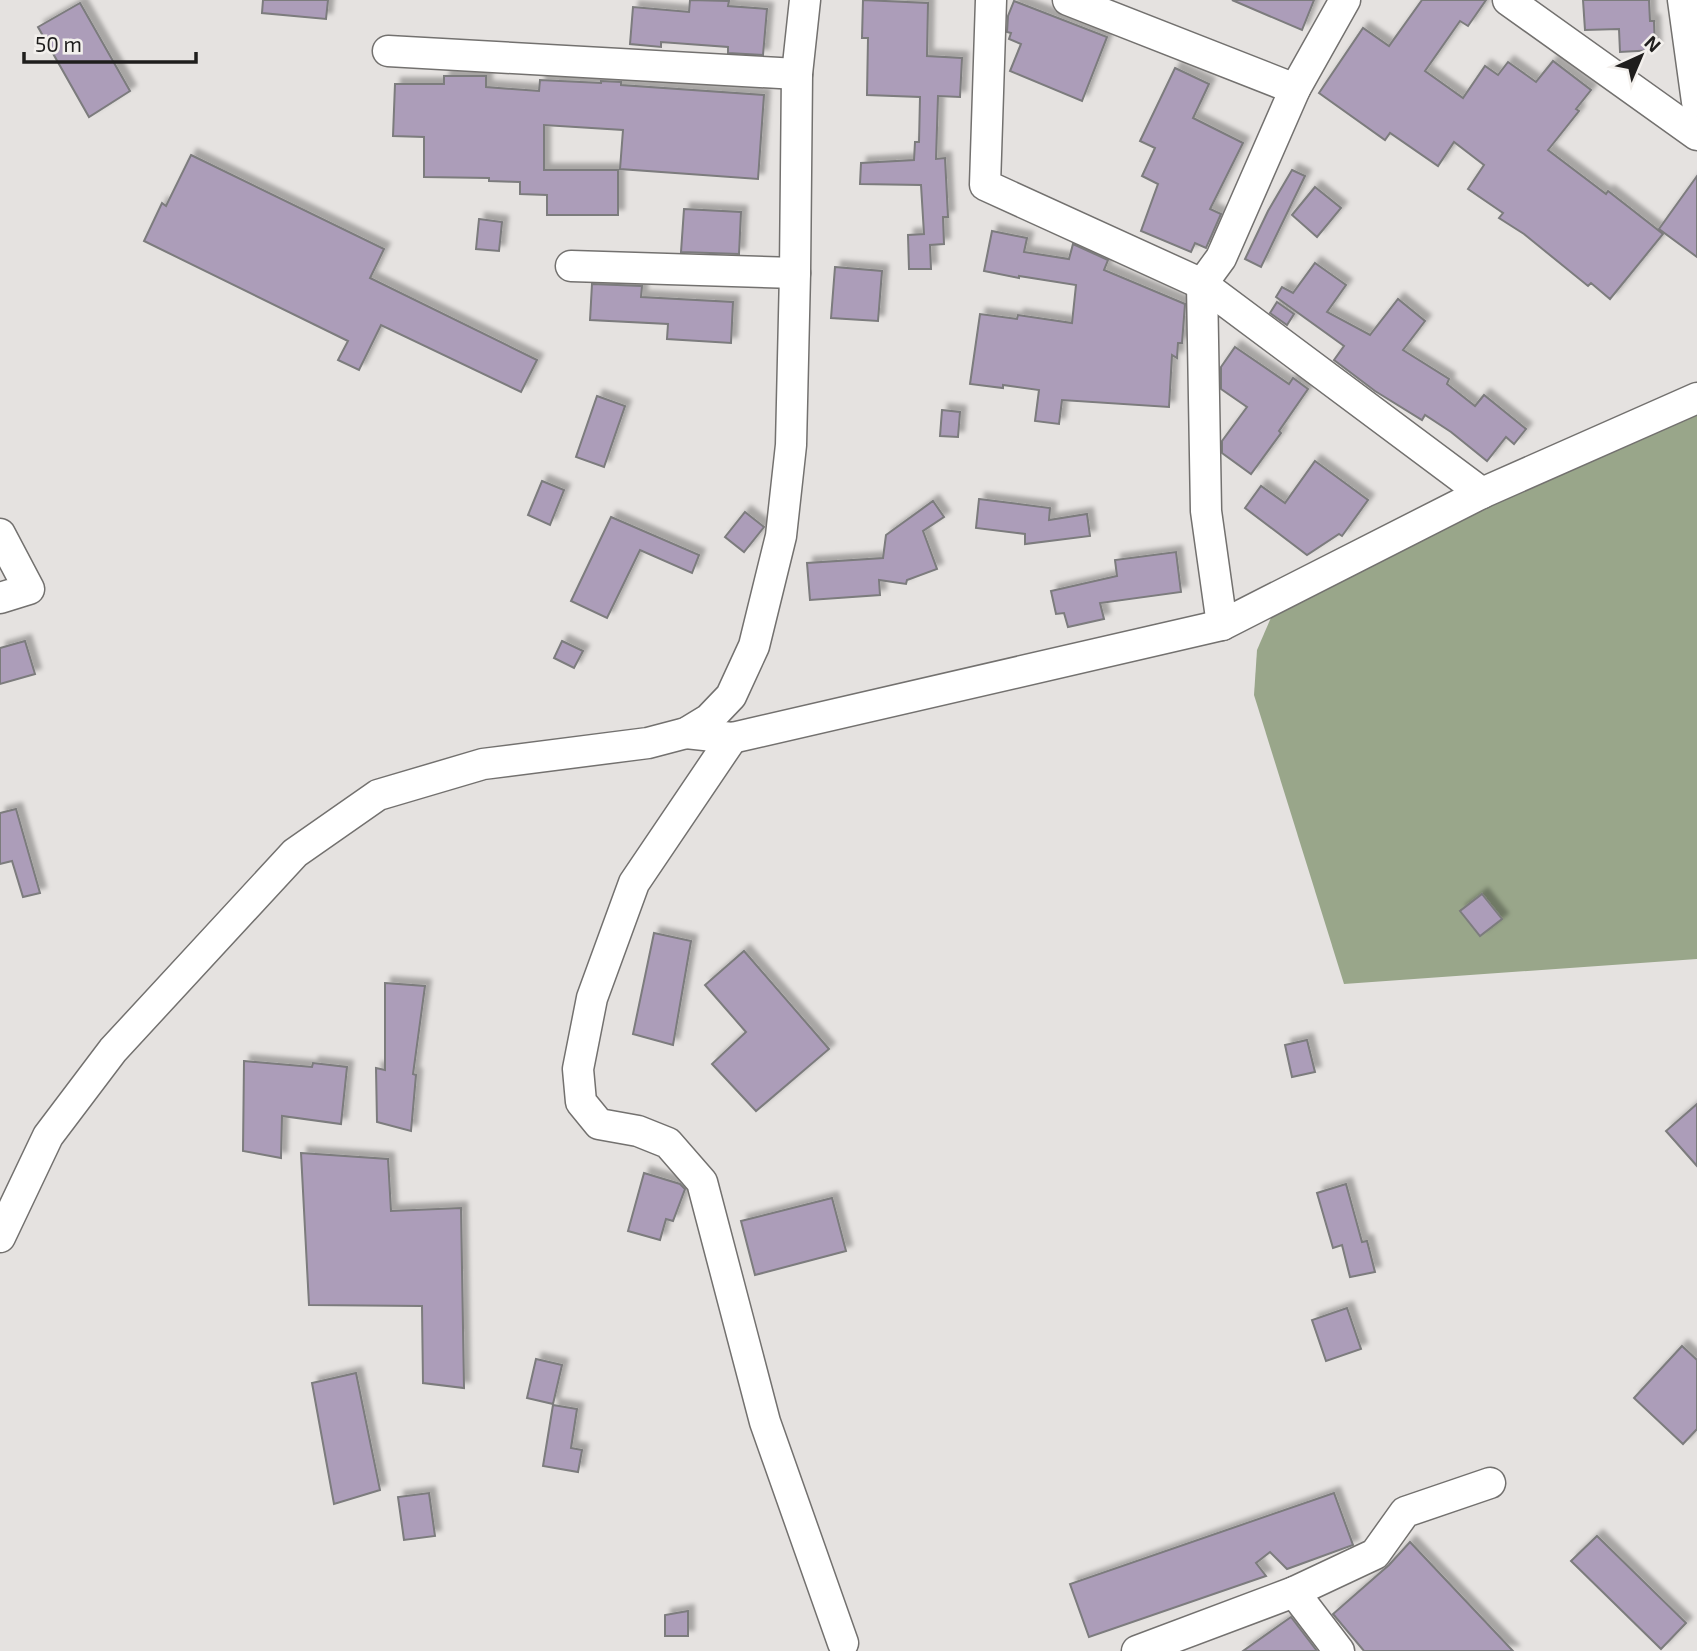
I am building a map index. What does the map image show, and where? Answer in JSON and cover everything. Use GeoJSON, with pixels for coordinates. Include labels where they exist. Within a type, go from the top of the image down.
{"type":"FeatureCollection","features":[{"type":"Feature","properties":{"kind":"street"},"geometry":{"type":"LineString","coordinates":[[0,1237],[48,1136],[113,1050],[295,853],[378,795],[483,764],[648,743],[686,733],[709,719],[730,696],[754,646],[781,536],[791,445],[796,273],[797,74],[805,0]]}},
{"type":"Feature","properties":{"kind":"street"},"geometry":{"type":"LineString","coordinates":[[991,0],[985,185],[1202,284],[1482,493]]}},
{"type":"Feature","properties":{"kind":"street"},"geometry":{"type":"LineString","coordinates":[[1068,0],[1295,89]]}},
{"type":"Feature","properties":{"kind":"street"},"geometry":{"type":"LineString","coordinates":[[1222,625],[1206,511],[1202,284],[1221,258],[1295,89],[1345,0]]}},
{"type":"Feature","properties":{"kind":"street"},"geometry":{"type":"LineString","coordinates":[[1508,0],[1697,135]]}},
{"type":"Feature","properties":{"kind":"street"},"geometry":{"type":"LineString","coordinates":[[1683,0],[1697,102]]}},
{"type":"Feature","properties":{"kind":"street"},"geometry":{"type":"LineString","coordinates":[[388,51],[797,74]]}},
{"type":"Feature","properties":{"kind":"street"},"geometry":{"type":"LineString","coordinates":[[571,266],[796,273]]}},
{"type":"Feature","properties":{"kind":"street"},"geometry":{"type":"LineString","coordinates":[[686,733],[732,738],[1222,625],[1482,493],[1697,398]]}},
{"type":"Feature","properties":{"kind":"street"},"geometry":{"type":"LineString","coordinates":[[0,534],[29,589],[0,598]]}},
{"type":"Feature","properties":{"kind":"street"},"geometry":{"type":"LineString","coordinates":[[732,738],[634,883],[592,998],[578,1069],[581,1102],[599,1124],[638,1131],[668,1143],[702,1182],[765,1422],[843,1643]]}},
{"type":"Feature","properties":{"kind":"street"},"geometry":{"type":"LineString","coordinates":[[1137,1651],[1294,1592],[1374,1554],[1405,1512],[1490,1483]]}},
{"type":"Feature","properties":{"kind":"street"},"geometry":{"type":"LineString","coordinates":[[1294,1592],[1339,1651]]}},
{"type":"Feature","properties":{"kind":"green space"},"geometry":{"type":"Polygon","coordinates":[[[1697,410],[1697,959],[1344,984],[1254,695],[1257,650],[1273,613],[1300,587],[1697,410]]]}},
{"type":"Feature","properties":{"kind":"building"},"geometry":{"type":"Polygon","coordinates":[[[263,0],[328,0],[326,19],[262,13],[263,0]]]}},
{"type":"Feature","properties":{"kind":"building"},"geometry":{"type":"Polygon","coordinates":[[[690,0],[729,1],[728,6],[767,9],[763,55],[728,53],[728,47],[661,42],[661,47],[630,44],[633,7],[689,12],[690,0]]]}},
{"type":"Feature","properties":{"kind":"building"},"geometry":{"type":"Polygon","coordinates":[[[863,0],[928,3],[927,56],[962,58],[960,97],[938,96],[936,159],[945,158],[948,217],[943,217],[944,244],[930,245],[931,269],[909,269],[908,235],[924,234],[921,185],[860,184],[861,163],[914,160],[915,142],[919,142],[920,97],[867,95],[868,38],[862,38],[863,0]]]}},
{"type":"Feature","properties":{"kind":"building"},"geometry":{"type":"Polygon","coordinates":[[[1232,0],[1314,0],[1302,30],[1232,0]]]}},
{"type":"Feature","properties":{"kind":"building"},"geometry":{"type":"Polygon","coordinates":[[[1422,0],[1486,0],[1468,26],[1460,21],[1425,71],[1463,98],[1485,66],[1498,75],[1508,62],[1536,82],[1553,61],[1591,90],[1576,109],[1579,111],[1548,150],[1606,194],[1608,191],[1663,234],[1610,299],[1591,283],[1588,286],[1524,234],[1499,218],[1503,213],[1468,189],[1484,165],[1454,142],[1438,166],[1390,133],[1385,140],[1319,93],[1363,28],[1389,46],[1422,0]]]}},
{"type":"Feature","properties":{"kind":"building"},"geometry":{"type":"Polygon","coordinates":[[[1583,0],[1649,0],[1650,21],[1654,21],[1655,50],[1620,52],[1619,29],[1585,30],[1583,0]]]}},
{"type":"Feature","properties":{"kind":"building"},"geometry":{"type":"Polygon","coordinates":[[[1014,1],[1107,37],[1082,101],[1010,71],[1021,44],[1009,39],[1011,33],[1007,32],[1008,16],[1014,1]]]}},
{"type":"Feature","properties":{"kind":"building"},"geometry":{"type":"Polygon","coordinates":[[[80,3],[130,91],[89,117],[38,27],[80,3]]]}},
{"type":"Feature","properties":{"kind":"building"},"geometry":{"type":"Polygon","coordinates":[[[1175,68],[1209,84],[1193,118],[1243,143],[1210,209],[1221,214],[1206,248],[1195,243],[1191,252],[1141,231],[1158,184],[1142,176],[1155,148],[1140,141],[1175,68]]]}},
{"type":"Feature","properties":{"kind":"building"},"geometry":{"type":"Polygon","coordinates":[[[444,76],[486,76],[486,87],[539,91],[540,80],[601,81],[621,82],[621,85],[764,95],[758,179],[620,169],[623,130],[544,125],[544,170],[618,170],[618,215],[547,215],[547,195],[520,194],[520,182],[489,181],[489,178],[424,177],[424,137],[393,136],[395,84],[444,84],[444,76]]]}},
{"type":"Feature","properties":{"kind":"building"},"geometry":{"type":"Polygon","coordinates":[[[191,155],[384,249],[370,278],[537,360],[521,392],[381,325],[359,370],[338,360],[348,341],[144,241],[162,203],[166,206],[191,155]]]}},
{"type":"Feature","properties":{"kind":"building"},"geometry":{"type":"Polygon","coordinates":[[[1292,170],[1305,176],[1261,267],[1245,259],[1292,170]]]}},
{"type":"Feature","properties":{"kind":"building"},"geometry":{"type":"Polygon","coordinates":[[[1697,176],[1697,257],[1659,229],[1697,176]]]}},
{"type":"Feature","properties":{"kind":"building"},"geometry":{"type":"Polygon","coordinates":[[[1315,187],[1341,208],[1317,237],[1292,215],[1315,187]]]}},
{"type":"Feature","properties":{"kind":"building"},"geometry":{"type":"Polygon","coordinates":[[[684,209],[741,212],[739,254],[681,252],[684,209]]]}},
{"type":"Feature","properties":{"kind":"building"},"geometry":{"type":"Polygon","coordinates":[[[479,219],[502,222],[499,251],[476,249],[479,219]]]}},
{"type":"Feature","properties":{"kind":"building"},"geometry":{"type":"Polygon","coordinates":[[[992,231],[1027,238],[1024,252],[1069,259],[1073,244],[1108,260],[1104,270],[1185,304],[1182,343],[1178,343],[1177,358],[1172,355],[1169,407],[1062,400],[1059,424],[1035,421],[1039,390],[970,384],[980,314],[1017,319],[1018,315],[1072,323],[1076,285],[984,271],[992,231]]]}},
{"type":"Feature","properties":{"kind":"building"},"geometry":{"type":"Polygon","coordinates":[[[1315,263],[1346,285],[1327,312],[1370,335],[1398,299],[1425,321],[1403,350],[1449,379],[1447,384],[1475,406],[1484,395],[1526,429],[1514,444],[1506,437],[1487,461],[1451,432],[1425,415],[1422,420],[1375,391],[1334,360],[1344,346],[1276,297],[1282,287],[1293,293],[1315,263]]]}},
{"type":"Feature","properties":{"kind":"building"},"geometry":{"type":"Polygon","coordinates":[[[835,267],[882,271],[878,321],[831,318],[835,267]]]}},
{"type":"Feature","properties":{"kind":"building"},"geometry":{"type":"Polygon","coordinates":[[[592,284],[642,286],[641,297],[733,302],[731,343],[667,339],[668,324],[590,320],[592,284]]]}},
{"type":"Feature","properties":{"kind":"building"},"geometry":{"type":"Polygon","coordinates":[[[1277,302],[1294,314],[1287,325],[1270,313],[1277,302]]]}},
{"type":"Feature","properties":{"kind":"building"},"geometry":{"type":"Polygon","coordinates":[[[1235,347],[1289,384],[1293,378],[1308,389],[1251,474],[1222,453],[1222,441],[1247,407],[1221,389],[1221,367],[1235,347]]]}},
{"type":"Feature","properties":{"kind":"building"},"geometry":{"type":"Polygon","coordinates":[[[597,396],[625,406],[604,467],[576,457],[597,396]]]}},
{"type":"Feature","properties":{"kind":"building"},"geometry":{"type":"Polygon","coordinates":[[[942,410],[960,412],[958,437],[940,436],[942,410]]]}},
{"type":"Feature","properties":{"kind":"building"},"geometry":{"type":"Polygon","coordinates":[[[1315,461],[1368,500],[1342,536],[1339,534],[1307,555],[1245,508],[1261,486],[1285,503],[1315,461]]]}},
{"type":"Feature","properties":{"kind":"building"},"geometry":{"type":"Polygon","coordinates":[[[542,481],[564,490],[550,525],[528,515],[542,481]]]}},
{"type":"Feature","properties":{"kind":"building"},"geometry":{"type":"Polygon","coordinates":[[[979,499],[1050,508],[1049,520],[1087,514],[1090,536],[1025,544],[1025,534],[976,528],[979,499]]]}},
{"type":"Feature","properties":{"kind":"building"},"geometry":{"type":"Polygon","coordinates":[[[933,501],[944,517],[923,531],[937,569],[907,580],[906,584],[879,580],[880,595],[810,600],[807,563],[883,558],[886,535],[933,501]]]}},
{"type":"Feature","properties":{"kind":"building"},"geometry":{"type":"Polygon","coordinates":[[[745,512],[764,527],[744,552],[725,537],[745,512]]]}},
{"type":"Feature","properties":{"kind":"building"},"geometry":{"type":"Polygon","coordinates":[[[611,517],[699,555],[692,573],[640,550],[607,618],[571,601],[611,517]]]}},
{"type":"Feature","properties":{"kind":"building"},"geometry":{"type":"Polygon","coordinates":[[[1176,552],[1181,592],[1100,603],[1104,619],[1068,627],[1064,613],[1056,614],[1051,591],[1117,576],[1115,560],[1176,552]]]}},
{"type":"Feature","properties":{"kind":"building"},"geometry":{"type":"Polygon","coordinates":[[[25,641],[35,674],[0,684],[0,648],[25,641]]]}},
{"type":"Feature","properties":{"kind":"building"},"geometry":{"type":"Polygon","coordinates":[[[562,641],[583,651],[574,668],[554,658],[562,641]]]}},
{"type":"Feature","properties":{"kind":"building"},"geometry":{"type":"Polygon","coordinates":[[[16,809],[40,893],[23,897],[12,861],[0,864],[0,813],[16,809]]]}},
{"type":"Feature","properties":{"kind":"building"},"geometry":{"type":"Polygon","coordinates":[[[1482,894],[1502,919],[1480,936],[1460,911],[1482,894]]]}},
{"type":"Feature","properties":{"kind":"building"},"geometry":{"type":"Polygon","coordinates":[[[654,933],[691,941],[673,1045],[633,1034],[654,933]]]}},
{"type":"Feature","properties":{"kind":"building"},"geometry":{"type":"Polygon","coordinates":[[[744,951],[829,1049],[756,1111],[712,1064],[746,1032],[705,985],[744,951]]]}},
{"type":"Feature","properties":{"kind":"building"},"geometry":{"type":"Polygon","coordinates":[[[385,983],[425,986],[413,1074],[416,1075],[411,1131],[377,1122],[376,1068],[385,1070],[385,983]]]}},
{"type":"Feature","properties":{"kind":"building"},"geometry":{"type":"Polygon","coordinates":[[[1307,1040],[1315,1072],[1292,1077],[1285,1045],[1307,1040]]]}},
{"type":"Feature","properties":{"kind":"building"},"geometry":{"type":"Polygon","coordinates":[[[244,1061],[347,1067],[341,1124],[282,1116],[281,1158],[243,1151],[244,1061]]]}},
{"type":"Feature","properties":{"kind":"building"},"geometry":{"type":"Polygon","coordinates":[[[1697,1104],[1697,1166],[1666,1131],[1697,1104]]]}},
{"type":"Feature","properties":{"kind":"building"},"geometry":{"type":"Polygon","coordinates":[[[301,1153],[388,1159],[391,1211],[461,1208],[464,1388],[423,1383],[422,1306],[309,1305],[301,1153]]]}},
{"type":"Feature","properties":{"kind":"building"},"geometry":{"type":"Polygon","coordinates":[[[644,1173],[680,1184],[685,1189],[673,1221],[666,1219],[660,1240],[628,1231],[644,1173]]]}},
{"type":"Feature","properties":{"kind":"building"},"geometry":{"type":"Polygon","coordinates":[[[1346,1184],[1362,1242],[1367,1241],[1375,1272],[1350,1277],[1342,1245],[1333,1248],[1317,1193],[1346,1184]]]}},
{"type":"Feature","properties":{"kind":"building"},"geometry":{"type":"Polygon","coordinates":[[[832,1198],[846,1251],[755,1275],[741,1221],[832,1198]]]}},
{"type":"Feature","properties":{"kind":"building"},"geometry":{"type":"Polygon","coordinates":[[[1347,1308],[1361,1349],[1326,1361],[1312,1320],[1347,1308]]]}},
{"type":"Feature","properties":{"kind":"building"},"geometry":{"type":"Polygon","coordinates":[[[1682,1346],[1697,1360],[1697,1429],[1683,1444],[1634,1398],[1682,1346]]]}},
{"type":"Feature","properties":{"kind":"building"},"geometry":{"type":"Polygon","coordinates":[[[536,1359],[562,1365],[553,1404],[527,1398],[536,1359]]]}},
{"type":"Feature","properties":{"kind":"building"},"geometry":{"type":"Polygon","coordinates":[[[356,1373],[380,1490],[334,1504],[312,1383],[356,1373]]]}},
{"type":"Feature","properties":{"kind":"building"},"geometry":{"type":"Polygon","coordinates":[[[553,1405],[577,1409],[571,1448],[582,1450],[578,1472],[543,1466],[553,1405]]]}},
{"type":"Feature","properties":{"kind":"building"},"geometry":{"type":"Polygon","coordinates":[[[429,1493],[435,1536],[404,1540],[398,1497],[429,1493]]]}},
{"type":"Feature","properties":{"kind":"building"},"geometry":{"type":"Polygon","coordinates":[[[1334,1493],[1353,1545],[1287,1569],[1270,1552],[1256,1563],[1266,1576],[1089,1637],[1070,1584],[1334,1493]]]}},
{"type":"Feature","properties":{"kind":"building"},"geometry":{"type":"Polygon","coordinates":[[[1597,1536],[1686,1623],[1661,1649],[1571,1561],[1597,1536]]]}},
{"type":"Feature","properties":{"kind":"building"},"geometry":{"type":"Polygon","coordinates":[[[1410,1542],[1513,1651],[1364,1651],[1333,1614],[1389,1565],[1410,1542]]]}},
{"type":"Feature","properties":{"kind":"building"},"geometry":{"type":"Polygon","coordinates":[[[688,1611],[688,1636],[665,1636],[665,1615],[688,1611]]]}},
{"type":"Feature","properties":{"kind":"building"},"geometry":{"type":"Polygon","coordinates":[[[1291,1617],[1317,1651],[1243,1651],[1291,1617]]]}}]}
